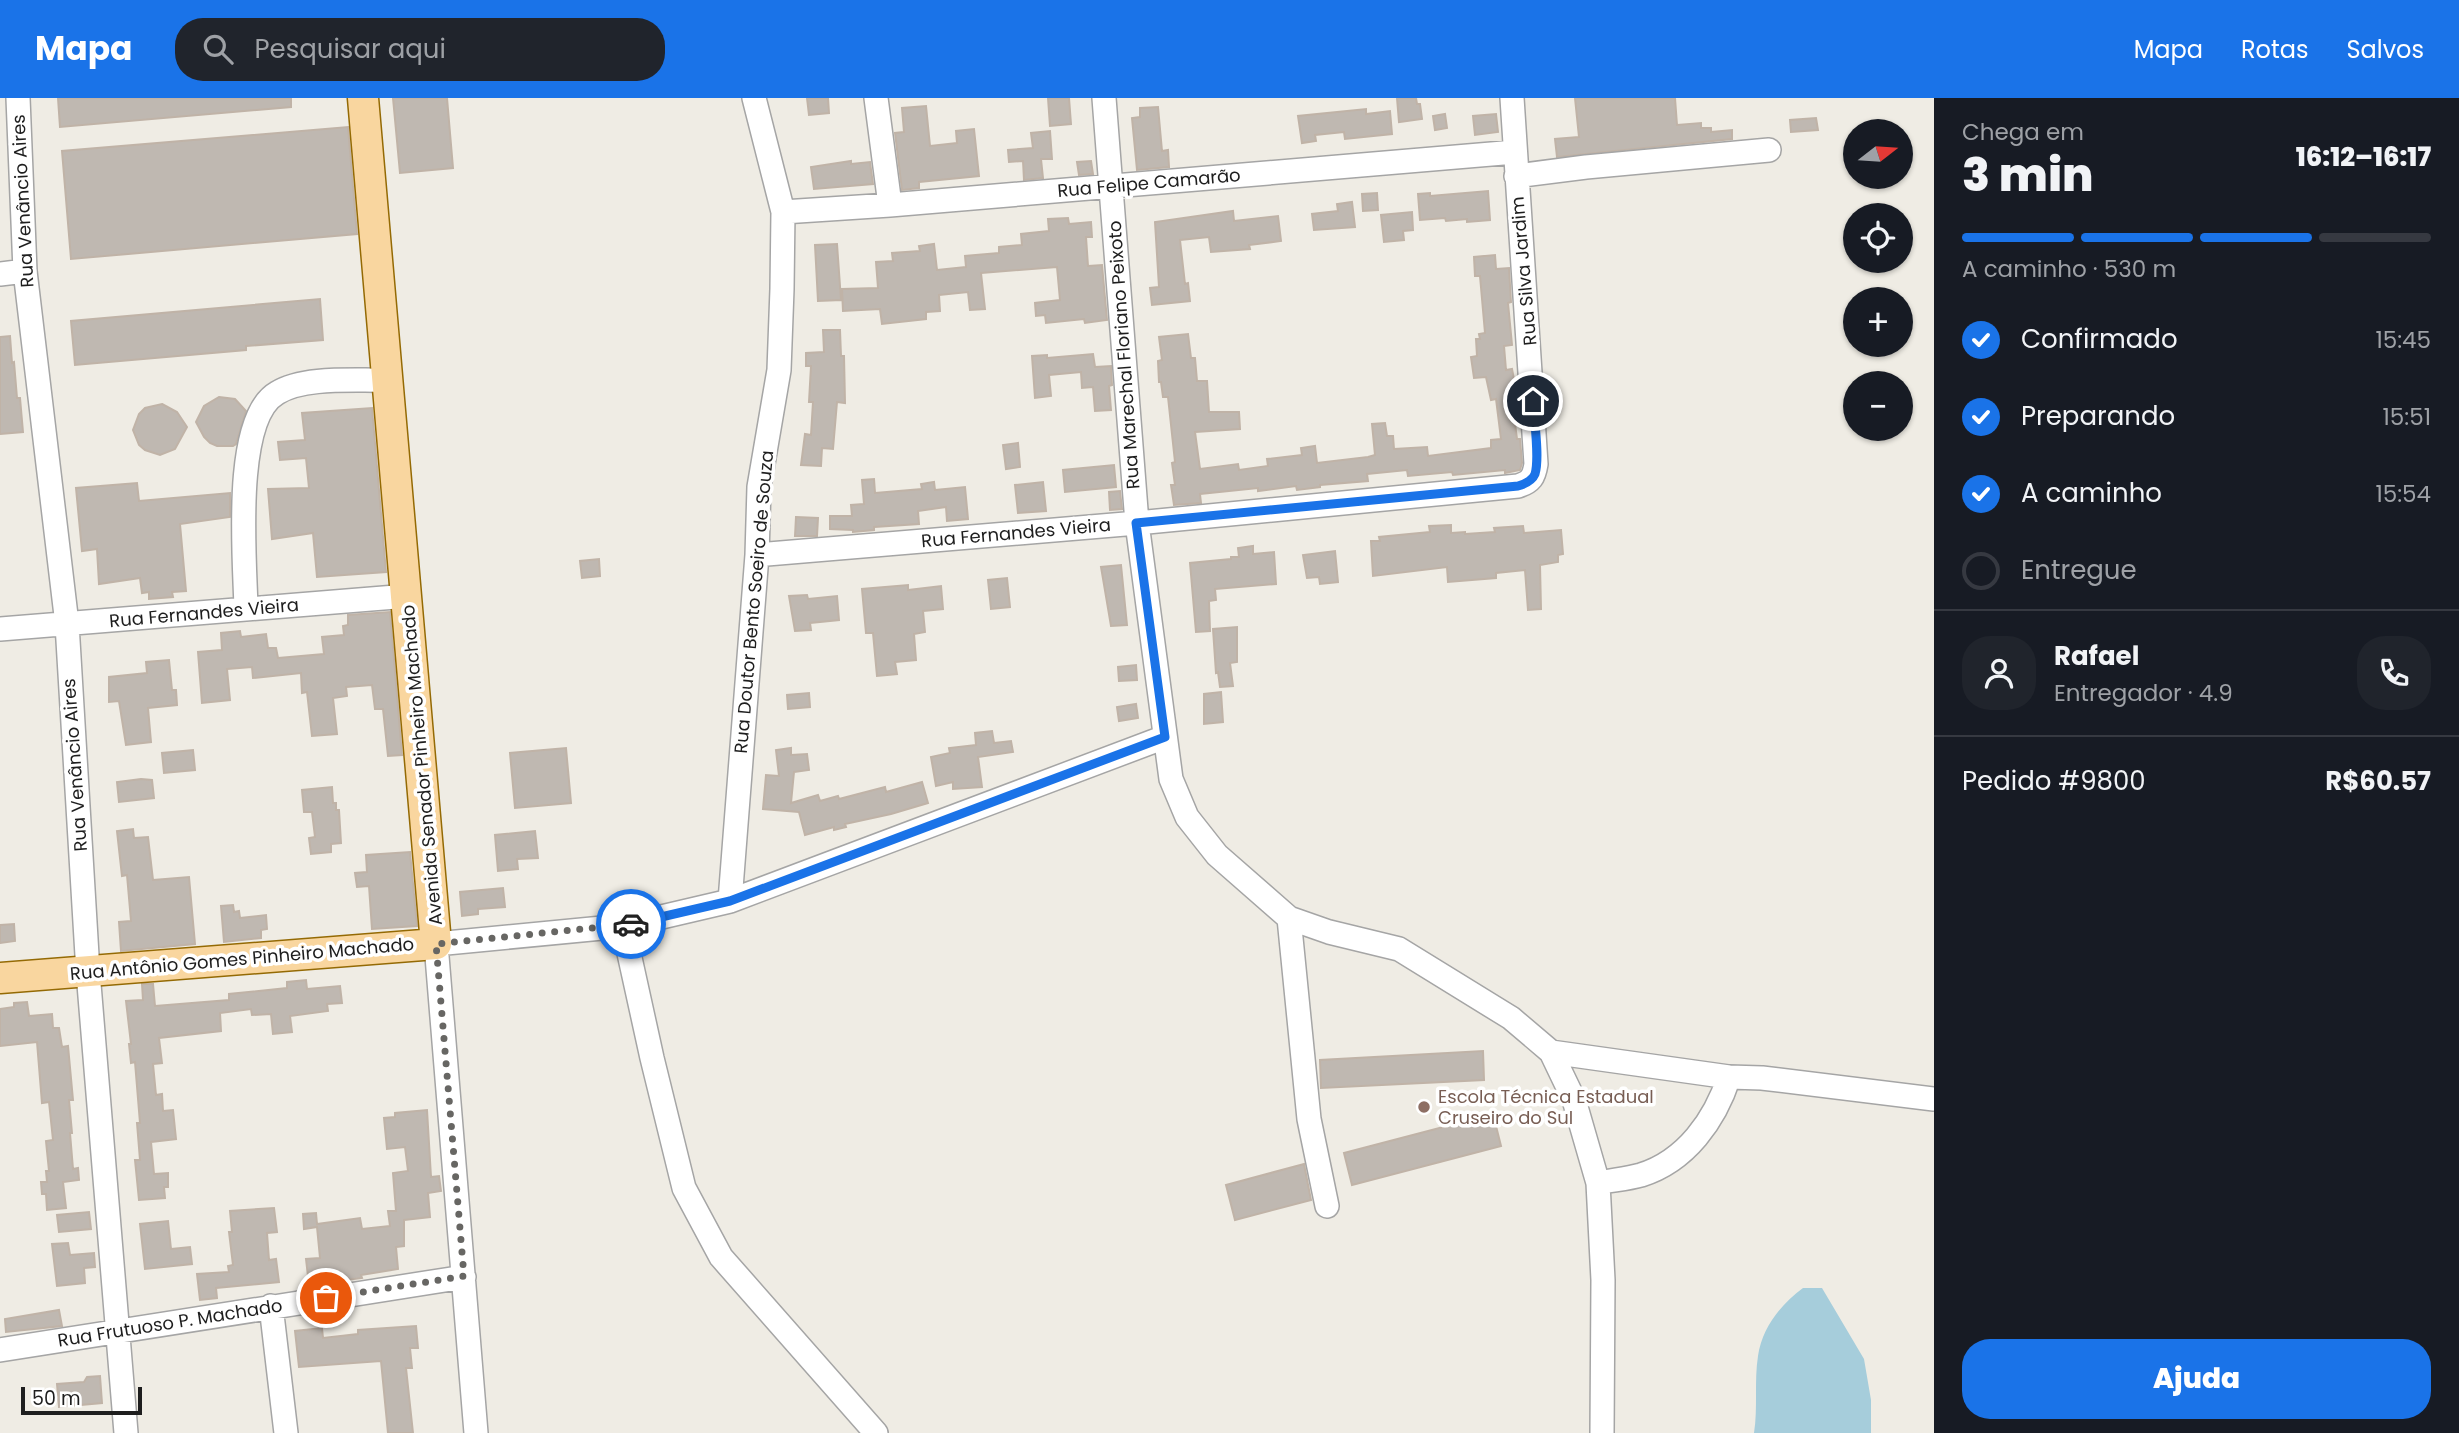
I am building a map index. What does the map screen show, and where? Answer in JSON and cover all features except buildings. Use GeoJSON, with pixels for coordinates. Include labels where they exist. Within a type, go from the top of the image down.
{"type":"FeatureCollection","features":[{"type":"Feature","properties":{"kind":"main road","name":"Avenida Senador Pinheiro Machado"},"geometry":{"type":"LineString","coordinates":[[363,98],[436,944]]}},
{"type":"Feature","properties":{"kind":"main road","name":"Rua Antônio Gomes Pinheiro Machado"},"geometry":{"type":"LineString","coordinates":[[0,978],[436,944]]}},
{"type":"Feature","properties":{"kind":"street","name":"Rua Venâncio Aires"},"geometry":{"type":"LineString","coordinates":[[18,98],[25,271],[67,624],[88,972],[126,1433]]}},
{"type":"Feature","properties":{"kind":"street","name":"Rua Doutor Bento Soeiro de Souza"},"geometry":{"type":"LineString","coordinates":[[730,901],[757,555],[759,487],[779,370],[783,212],[754,98]]}},
{"type":"Feature","properties":{"kind":"street"},"geometry":{"type":"LineString","coordinates":[[876,98],[890,205]]}},
{"type":"Feature","properties":{"kind":"street","name":"Rua Marechal Floriano Peixoto"},"geometry":{"type":"LineString","coordinates":[[1104,98],[1136,523],[1171,779],[1187,817],[1217,855],[1289,918]]}},
{"type":"Feature","properties":{"kind":"street","name":"Rua Silva Jardim"},"geometry":{"type":"LineString","coordinates":[[1512,98],[1536,464],[1534,476],[1527,484]]}},
{"type":"Feature","properties":{"kind":"street"},"geometry":{"type":"LineString","coordinates":[[1516,176],[1769,150]]}},
{"type":"Feature","properties":{"kind":"street","name":"Rua Felipe Camarão"},"geometry":{"type":"LineString","coordinates":[[783,212],[1515,152]]}},
{"type":"Feature","properties":{"kind":"street"},"geometry":{"type":"LineString","coordinates":[[0,274],[25,271]]}},
{"type":"Feature","properties":{"kind":"street"},"geometry":{"type":"LineString","coordinates":[[246,609],[244,466],[260,408],[276,393],[301,384],[388,380]]}},
{"type":"Feature","properties":{"kind":"street","name":"Rua Fernandes Vieira"},"geometry":{"type":"LineString","coordinates":[[757,555],[1136,523],[1527,484]]}},
{"type":"Feature","properties":{"kind":"street","name":"Rua Fernandes Vieira"},"geometry":{"type":"LineString","coordinates":[[0,629],[408,596]]}},
{"type":"Feature","properties":{"kind":"street","name":"Rua Antônio Gomes Pinheiro Machado"},"geometry":{"type":"LineString","coordinates":[[436,944],[623,926],[730,901],[1165,737]]}},
{"type":"Feature","properties":{"kind":"street"},"geometry":{"type":"LineString","coordinates":[[1327,1206],[1310,1119],[1289,918],[1329,932],[1399,949],[1511,1018],[1551,1052],[1574,1100],[1598,1183],[1603,1280],[1602,1433]]}},
{"type":"Feature","properties":{"kind":"street"},"geometry":{"type":"LineString","coordinates":[[623,926],[684,1188],[721,1257],[876,1433]]}},
{"type":"Feature","properties":{"kind":"street","name":"Avenida Senador Pinheiro Machado"},"geometry":{"type":"LineString","coordinates":[[436,944],[475,1433]]}},
{"type":"Feature","properties":{"kind":"street"},"geometry":{"type":"LineString","coordinates":[[1551,1052],[1729,1077],[1762,1077],[1934,1099]]}},
{"type":"Feature","properties":{"kind":"street"},"geometry":{"type":"LineString","coordinates":[[1598,1183],[1642,1174],[1673,1159],[1696,1139],[1715,1110],[1729,1077]]}},
{"type":"Feature","properties":{"kind":"street","name":"Rua Frutuoso P. Machado"},"geometry":{"type":"LineString","coordinates":[[0,1350],[464,1276]]}},
{"type":"Feature","properties":{"kind":"street"},"geometry":{"type":"LineString","coordinates":[[271,1306],[286,1433]]}},
{"type":"Feature","properties":{"kind":"water"},"geometry":{"type":"Polygon","coordinates":[[[1803,1288],[1822,1288],[1864,1359],[1871,1400],[1871,1433],[1754,1433],[1760,1346],[1768,1326],[1787,1301],[1803,1288]]]}},
{"type":"Feature","properties":{"kind":"way so far"},"geometry":{"type":"LineString","coordinates":[[326,1298],[464,1276],[436,944],[631,924]]}},
{"type":"Feature","properties":{"kind":"place","name":"Escola Técnica Estadual Cruseiro do Sul"},"geometry":{"type":"Point","coordinates":[1424,1107]}},
{"type":"Feature","properties":{"kind":"route"},"geometry":{"type":"LineString","coordinates":[[631,924],[730,901],[1165,737],[1136,523],[1527,484],[1534,476],[1536,464],[1533,401]]}}]}
